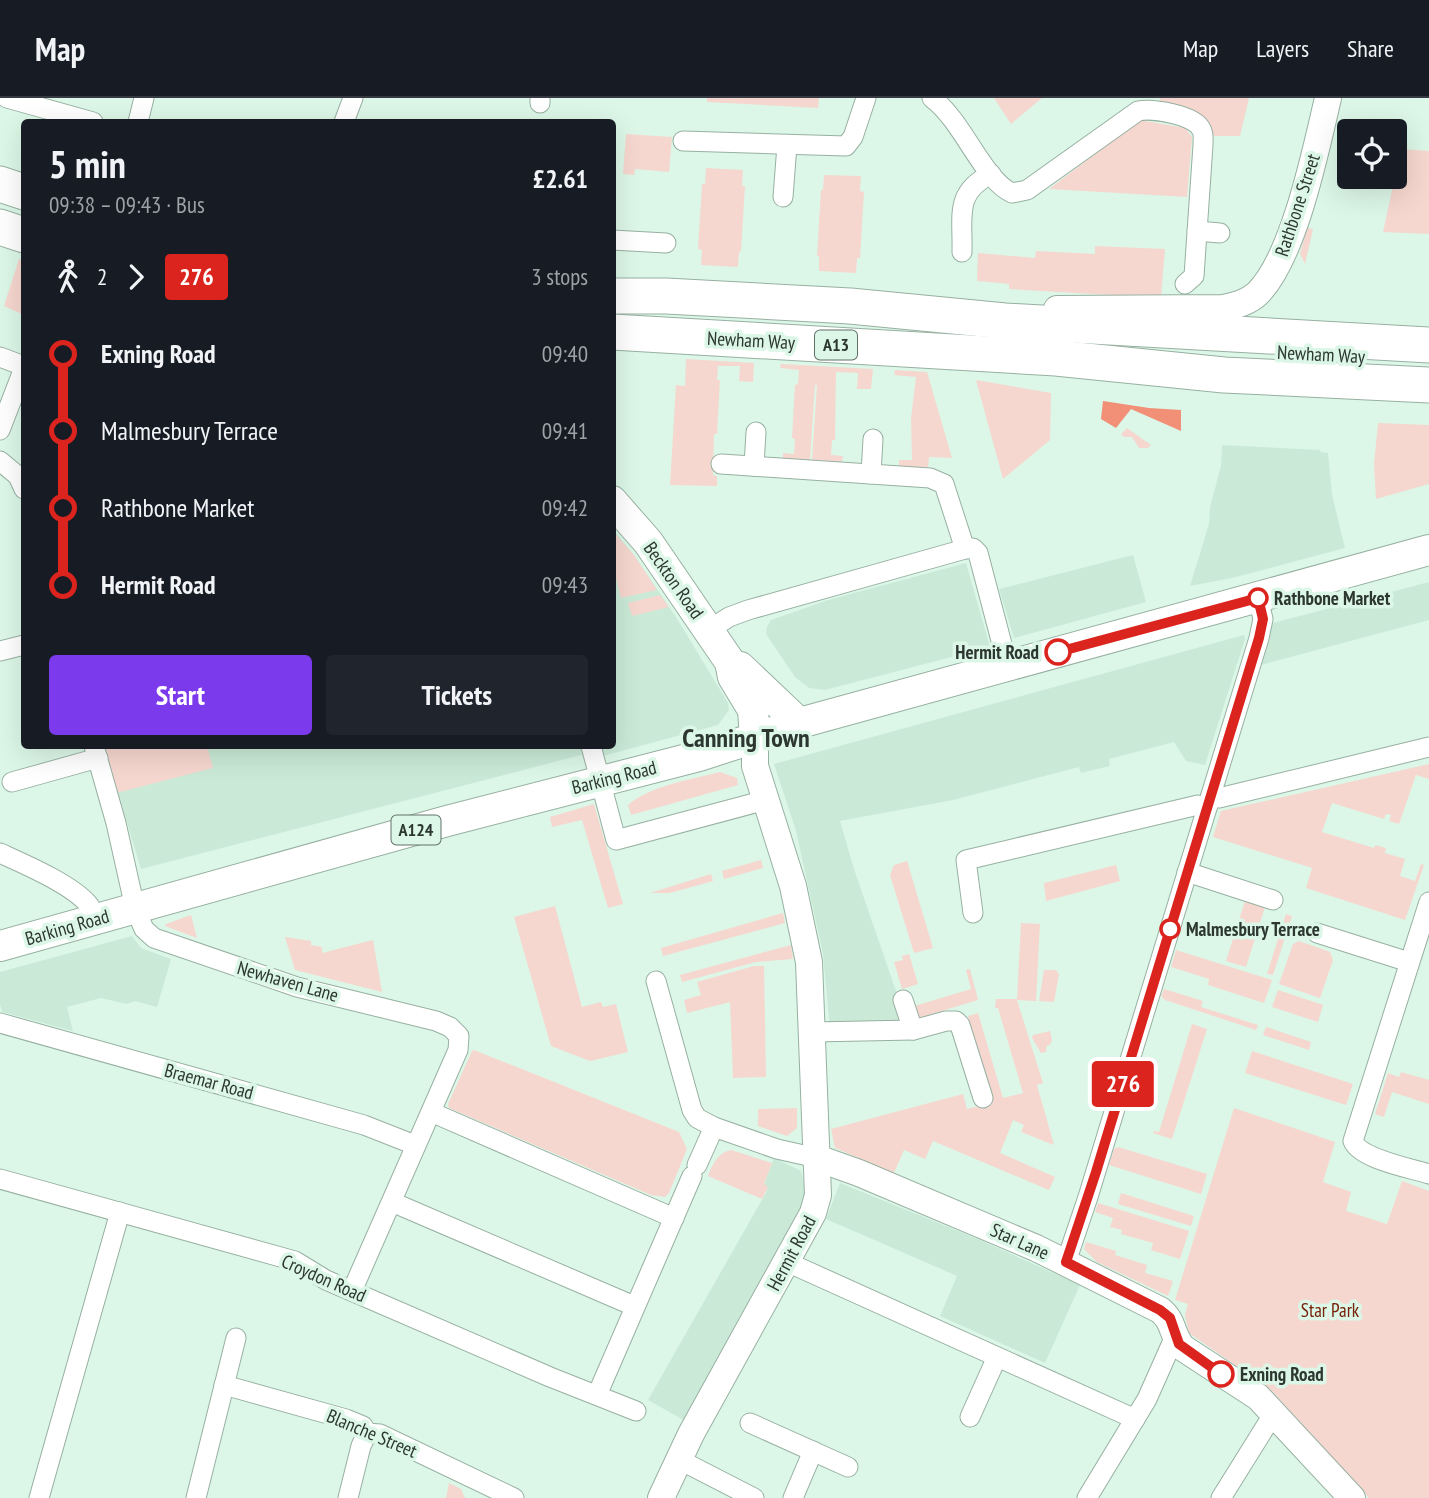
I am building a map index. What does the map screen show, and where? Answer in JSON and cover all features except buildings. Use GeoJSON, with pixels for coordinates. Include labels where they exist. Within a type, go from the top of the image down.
{"type":"FeatureCollection","features":[{"type":"Feature","properties":{"kind":"highway"},"geometry":{"type":"LineString","coordinates":[[0,184],[21,191]]}},
{"type":"Feature","properties":{"kind":"highway"},"geometry":{"type":"LineString","coordinates":[[0,227],[21,234]]}},
{"type":"Feature","properties":{"kind":"highway","name":"Newham Way"},"geometry":{"type":"LineString","coordinates":[[616,296],[666,296],[850,306],[1429,370]]}},
{"type":"Feature","properties":{"kind":"highway","name":"Newham Way"},"geometry":{"type":"LineString","coordinates":[[616,332],[1056,358],[1219,346],[1429,345]]}},
{"type":"Feature","properties":{"kind":"highway","name":"Newham Way"},"geometry":{"type":"LineString","coordinates":[[1219,346],[1429,360]]}},
{"type":"Feature","properties":{"kind":"highway","name":"Newham Way"},"geometry":{"type":"LineString","coordinates":[[1219,346],[1429,385]]}},
{"type":"Feature","properties":{"kind":"main road","name":"Beckton Road"},"geometry":{"type":"LineString","coordinates":[[616,506],[648,542],[730,663],[733,677],[753,710],[755,738]]}},
{"type":"Feature","properties":{"kind":"main road","name":"Barking Road"},"geometry":{"type":"LineString","coordinates":[[0,946],[601,780],[699,756],[799,723],[1429,550]]}},
{"type":"Feature","properties":{"kind":"main road","name":"Beckton Road"},"geometry":{"type":"LineString","coordinates":[[730,663],[743,669],[799,723]]}},
{"type":"Feature","properties":{"kind":"street"},"geometry":{"type":"LineString","coordinates":[[7,98],[82,119]]}},
{"type":"Feature","properties":{"kind":"street"},"geometry":{"type":"LineString","coordinates":[[139,119],[144,98]]}},
{"type":"Feature","properties":{"kind":"street"},"geometry":{"type":"LineString","coordinates":[[345,119],[353,98]]}},
{"type":"Feature","properties":{"kind":"street"},"geometry":{"type":"LineString","coordinates":[[683,141],[846,146],[853,137],[866,98]]}},
{"type":"Feature","properties":{"kind":"street"},"geometry":{"type":"LineString","coordinates":[[932,98],[950,114],[1004,190],[1012,193],[1020,193],[1138,111],[1155,110],[1189,119],[1201,127],[1203,145],[1197,231],[1189,280]]}},
{"type":"Feature","properties":{"kind":"street","name":"Rathbone Street"},"geometry":{"type":"LineString","coordinates":[[1219,346],[1239,304],[1256,295],[1273,274],[1297,215],[1328,98]]}},
{"type":"Feature","properties":{"kind":"street"},"geometry":{"type":"LineString","coordinates":[[783,197],[787,145]]}},
{"type":"Feature","properties":{"kind":"street"},"geometry":{"type":"LineString","coordinates":[[962,252],[963,198],[975,182],[991,174]]}},
{"type":"Feature","properties":{"kind":"street"},"geometry":{"type":"LineString","coordinates":[[1197,231],[1220,233]]}},
{"type":"Feature","properties":{"kind":"street"},"geometry":{"type":"LineString","coordinates":[[616,240],[666,243]]}},
{"type":"Feature","properties":{"kind":"street"},"geometry":{"type":"LineString","coordinates":[[0,357],[21,366]]}},
{"type":"Feature","properties":{"kind":"street"},"geometry":{"type":"LineString","coordinates":[[0,430],[21,375]]}},
{"type":"Feature","properties":{"kind":"street"},"geometry":{"type":"LineString","coordinates":[[754,466],[756,432]]}},
{"type":"Feature","properties":{"kind":"street"},"geometry":{"type":"LineString","coordinates":[[871,474],[873,439]]}},
{"type":"Feature","properties":{"kind":"street"},"geometry":{"type":"LineString","coordinates":[[0,461],[18,476],[21,482]]}},
{"type":"Feature","properties":{"kind":"street"},"geometry":{"type":"LineString","coordinates":[[721,464],[930,478],[944,484],[969,549]]}},
{"type":"Feature","properties":{"kind":"street"},"geometry":{"type":"LineString","coordinates":[[709,630],[729,617],[748,610],[969,549],[978,553],[1008,667]]}},
{"type":"Feature","properties":{"kind":"street"},"geometry":{"type":"LineString","coordinates":[[1066,1262],[1259,638],[1263,619],[1258,598]]}},
{"type":"Feature","properties":{"kind":"street"},"geometry":{"type":"LineString","coordinates":[[0,652],[21,646]]}},
{"type":"Feature","properties":{"kind":"street","name":"Hermit Road"},"geometry":{"type":"LineString","coordinates":[[661,1498],[678,1459],[787,1262],[816,1206],[818,1195],[813,1032],[807,951],[793,886],[755,766],[755,738]]}},
{"type":"Feature","properties":{"kind":"street"},"geometry":{"type":"LineString","coordinates":[[973,913],[966,860],[1429,747]]}},
{"type":"Feature","properties":{"kind":"street"},"geometry":{"type":"LineString","coordinates":[[592,749],[616,840],[766,800]]}},
{"type":"Feature","properties":{"kind":"street"},"geometry":{"type":"LineString","coordinates":[[12,782],[96,752]]}},
{"type":"Feature","properties":{"kind":"street","name":"Newhaven Lane"},"geometry":{"type":"LineString","coordinates":[[96,752],[135,908],[144,929],[155,938],[297,987],[436,1021],[456,1032],[459,1045],[430,1112]]}},
{"type":"Feature","properties":{"kind":"street"},"geometry":{"type":"LineString","coordinates":[[0,853],[31,867],[77,894],[90,905],[95,919]]}},
{"type":"Feature","properties":{"kind":"street"},"geometry":{"type":"LineString","coordinates":[[1187,872],[1273,900]]}},
{"type":"Feature","properties":{"kind":"street"},"geometry":{"type":"LineString","coordinates":[[1429,902],[1353,1141],[1364,1154],[1429,1174]]}},
{"type":"Feature","properties":{"kind":"street"},"geometry":{"type":"LineString","coordinates":[[1317,933],[1409,962]]}},
{"type":"Feature","properties":{"kind":"street"},"geometry":{"type":"LineString","coordinates":[[656,981],[692,1110],[697,1118],[714,1127],[777,1149],[817,1157]]}},
{"type":"Feature","properties":{"kind":"street"},"geometry":{"type":"LineString","coordinates":[[903,1000],[913,1030]]}},
{"type":"Feature","properties":{"kind":"street"},"geometry":{"type":"LineString","coordinates":[[813,1032],[913,1030],[956,1021],[960,1025],[983,1098]]}},
{"type":"Feature","properties":{"kind":"street","name":"Braemar Road"},"geometry":{"type":"LineString","coordinates":[[0,1023],[364,1125],[415,1145]]}},
{"type":"Feature","properties":{"kind":"street"},"geometry":{"type":"LineString","coordinates":[[352,1291],[430,1112],[674,1217]]}},
{"type":"Feature","properties":{"kind":"street"},"geometry":{"type":"LineString","coordinates":[[597,1395],[714,1127]]}},
{"type":"Feature","properties":{"kind":"street","name":"Star Lane"},"geometry":{"type":"LineString","coordinates":[[817,1157],[1037,1248],[1160,1310],[1170,1318],[1179,1344],[1258,1397],[1352,1498]]}},
{"type":"Feature","properties":{"kind":"street","name":"Croydon Road"},"geometry":{"type":"LineString","coordinates":[[0,1179],[295,1261],[326,1280],[550,1377],[636,1411]]}},
{"type":"Feature","properties":{"kind":"street"},"geometry":{"type":"LineString","coordinates":[[391,1202],[634,1306]]}},
{"type":"Feature","properties":{"kind":"street"},"geometry":{"type":"LineString","coordinates":[[39,1498],[120,1212]]}},
{"type":"Feature","properties":{"kind":"street"},"geometry":{"type":"LineString","coordinates":[[787,1262],[1135,1419]]}},
{"type":"Feature","properties":{"kind":"street"},"geometry":{"type":"LineString","coordinates":[[1087,1498],[1147,1399],[1175,1336]]}},
{"type":"Feature","properties":{"kind":"street"},"geometry":{"type":"LineString","coordinates":[[196,1498],[236,1338]]}},
{"type":"Feature","properties":{"kind":"street"},"geometry":{"type":"LineString","coordinates":[[970,1417],[997,1357]]}},
{"type":"Feature","properties":{"kind":"street","name":"Blanche Street"},"geometry":{"type":"LineString","coordinates":[[224,1385],[346,1419],[363,1426],[367,1433],[380,1434],[481,1491],[514,1498]]}},
{"type":"Feature","properties":{"kind":"street"},"geometry":{"type":"LineString","coordinates":[[1221,1498],[1274,1412]]}},
{"type":"Feature","properties":{"kind":"street"},"geometry":{"type":"LineString","coordinates":[[750,1423],[848,1467]]}},
{"type":"Feature","properties":{"kind":"street"},"geometry":{"type":"LineString","coordinates":[[348,1498],[361,1446],[367,1433]]}},
{"type":"Feature","properties":{"kind":"street"},"geometry":{"type":"LineString","coordinates":[[793,1498],[813,1451]]}},
{"type":"Feature","properties":{"kind":"street"},"geometry":{"type":"LineString","coordinates":[[678,1459],[754,1498]]}},
{"type":"Feature","properties":{"kind":"shaded area"},"geometry":{"type":"Polygon","coordinates":[[[1103,401],[1181,410],[1181,431],[1131,409],[1116,428],[1101,419],[1103,401]]]}},
{"type":"Feature","properties":{"kind":"shaded area","name":"Rathbone Market"},"geometry":{"type":"Polygon","coordinates":[[[1222,445],[1320,450],[1328,453],[1332,495],[1345,548],[1232,578],[1190,586],[1209,524],[1210,507],[1221,466],[1222,445]]]}},
{"type":"Feature","properties":{"kind":"shaded area"},"geometry":{"type":"Polygon","coordinates":[[[616,534],[634,555],[676,617],[728,703],[729,710],[718,725],[603,756],[602,749],[616,749],[616,534]]]}},
{"type":"Feature","properties":{"kind":"shaded area"},"geometry":{"type":"Polygon","coordinates":[[[1133,555],[1146,602],[1014,638],[999,589],[1133,555]]]}},
{"type":"Feature","properties":{"kind":"shaded area"},"geometry":{"type":"Polygon","coordinates":[[[966,563],[990,647],[825,690],[809,688],[795,677],[766,634],[771,620],[828,600],[966,563]]]}},
{"type":"Feature","properties":{"kind":"shaded area"},"geometry":{"type":"Polygon","coordinates":[[[1429,582],[1429,620],[1261,665],[1273,623],[1429,582]]]}},
{"type":"Feature","properties":{"kind":"shaded area"},"geometry":{"type":"Polygon","coordinates":[[[1244,635],[1245,639],[1205,765],[1186,761],[1174,742],[1109,759],[1110,766],[1081,773],[1079,767],[953,800],[840,821],[908,1026],[830,1029],[823,954],[796,831],[774,764],[1244,635]]]}},
{"type":"Feature","properties":{"kind":"shaded area"},"geometry":{"type":"Polygon","coordinates":[[[105,749],[583,749],[585,754],[141,869],[105,749]]]}},
{"type":"Feature","properties":{"kind":"shaded area"},"geometry":{"type":"Polygon","coordinates":[[[132,936],[141,948],[171,959],[157,1007],[135,1001],[127,1004],[101,998],[67,1007],[73,1031],[2,1012],[0,972],[132,936]]]}},
{"type":"Feature","properties":{"kind":"shaded area"},"geometry":{"type":"Polygon","coordinates":[[[774,1158],[801,1171],[807,1194],[801,1211],[787,1232],[737,1333],[687,1422],[648,1400],[767,1191],[764,1185],[774,1158]]]}},
{"type":"Feature","properties":{"kind":"shaded area"},"geometry":{"type":"Polygon","coordinates":[[[840,1183],[978,1239],[1080,1285],[1045,1363],[940,1316],[957,1276],[826,1219],[840,1183]]]}},
{"type":"Feature","properties":{"kind":"green space"},"geometry":{"type":"Polygon","coordinates":[[[707,98],[819,98],[818,108],[707,102],[707,98]]]}},
{"type":"Feature","properties":{"kind":"green space"},"geometry":{"type":"Polygon","coordinates":[[[994,98],[1042,98],[1011,124],[994,98]]]}},
{"type":"Feature","properties":{"kind":"green space"},"geometry":{"type":"Polygon","coordinates":[[[1160,98],[1249,98],[1240,136],[1214,136],[1199,115],[1159,102],[1160,98]]]}},
{"type":"Feature","properties":{"kind":"green space"},"geometry":{"type":"Polygon","coordinates":[[[1140,120],[1185,128],[1192,137],[1187,197],[1049,189],[1140,120]]]}},
{"type":"Feature","properties":{"kind":"green space"},"geometry":{"type":"Polygon","coordinates":[[[626,134],[672,137],[669,172],[635,169],[634,175],[623,174],[626,134]]]}},
{"type":"Feature","properties":{"kind":"green space"},"geometry":{"type":"Polygon","coordinates":[[[1407,149],[1429,151],[1429,234],[1383,232],[1392,189],[1407,189],[1407,149]]]}},
{"type":"Feature","properties":{"kind":"green space"},"geometry":{"type":"Polygon","coordinates":[[[706,168],[743,170],[742,186],[745,186],[738,267],[701,265],[702,250],[698,249],[702,184],[705,184],[706,168]]]}},
{"type":"Feature","properties":{"kind":"green space"},"geometry":{"type":"Polygon","coordinates":[[[824,175],[861,176],[860,191],[864,192],[860,258],[857,258],[856,273],[819,271],[817,256],[824,175]]]}},
{"type":"Feature","properties":{"kind":"green space"},"geometry":{"type":"Polygon","coordinates":[[[1307,228],[1313,229],[1305,264],[1300,254],[1307,228]]]}},
{"type":"Feature","properties":{"kind":"green space"},"geometry":{"type":"Polygon","coordinates":[[[1095,246],[1165,249],[1161,298],[1009,289],[1009,284],[977,281],[978,253],[1035,258],[1036,251],[1095,254],[1095,246]]]}},
{"type":"Feature","properties":{"kind":"green space"},"geometry":{"type":"Polygon","coordinates":[[[19,259],[21,314],[4,306],[19,259]]]}},
{"type":"Feature","properties":{"kind":"green space"},"geometry":{"type":"Polygon","coordinates":[[[686,359],[754,363],[753,382],[739,381],[740,366],[718,366],[717,380],[720,380],[713,475],[717,476],[717,486],[670,485],[676,385],[685,386],[686,359]]]}},
{"type":"Feature","properties":{"kind":"green space"},"geometry":{"type":"Polygon","coordinates":[[[781,364],[873,369],[871,389],[857,389],[858,373],[836,372],[835,440],[832,440],[831,455],[843,456],[842,462],[812,460],[817,385],[810,460],[783,458],[783,453],[794,454],[795,439],[792,438],[795,385],[798,384],[799,370],[780,368],[781,364]]]}},
{"type":"Feature","properties":{"kind":"green space"},"geometry":{"type":"Polygon","coordinates":[[[895,370],[927,372],[952,458],[929,457],[928,468],[899,466],[899,460],[912,460],[911,418],[916,377],[894,375],[895,370]]]}},
{"type":"Feature","properties":{"kind":"green space"},"geometry":{"type":"Polygon","coordinates":[[[976,380],[1051,393],[1050,440],[1003,479],[976,380]]]}},
{"type":"Feature","properties":{"kind":"green space"},"geometry":{"type":"Polygon","coordinates":[[[1378,423],[1429,425],[1429,484],[1376,499],[1374,464],[1378,423]]]}},
{"type":"Feature","properties":{"kind":"green space"},"geometry":{"type":"Polygon","coordinates":[[[1127,428],[1151,445],[1148,448],[1139,448],[1132,437],[1124,437],[1121,434],[1127,428]]]}},
{"type":"Feature","properties":{"kind":"green space"},"geometry":{"type":"Polygon","coordinates":[[[616,535],[634,555],[657,590],[621,598],[616,579],[616,535]]]}},
{"type":"Feature","properties":{"kind":"green space"},"geometry":{"type":"Polygon","coordinates":[[[660,595],[669,607],[632,616],[628,603],[660,595]]]}},
{"type":"Feature","properties":{"kind":"green space"},"geometry":{"type":"Polygon","coordinates":[[[105,749],[208,749],[213,768],[116,793],[105,749]]]}},
{"type":"Feature","properties":{"kind":"green space"},"geometry":{"type":"Polygon","coordinates":[[[1429,764],[1429,779],[1416,775],[1399,824],[1389,821],[1391,815],[1386,814],[1384,819],[1332,803],[1322,832],[1374,848],[1375,845],[1386,848],[1385,853],[1405,859],[1400,876],[1415,881],[1421,864],[1424,865],[1405,920],[1306,888],[1312,868],[1213,837],[1221,811],[1429,764]]]}},
{"type":"Feature","properties":{"kind":"green space"},"geometry":{"type":"Polygon","coordinates":[[[720,772],[737,778],[738,785],[631,815],[628,805],[637,798],[672,784],[720,772]]]}},
{"type":"Feature","properties":{"kind":"green space"},"geometry":{"type":"Polygon","coordinates":[[[594,804],[623,904],[608,908],[582,820],[552,827],[550,817],[594,804]]]}},
{"type":"Feature","properties":{"kind":"green space"},"geometry":{"type":"Polygon","coordinates":[[[761,860],[763,868],[724,879],[722,871],[761,860]]]}},
{"type":"Feature","properties":{"kind":"green space"},"geometry":{"type":"Polygon","coordinates":[[[907,861],[933,948],[914,953],[890,875],[894,865],[907,861]]]}},
{"type":"Feature","properties":{"kind":"green space"},"geometry":{"type":"Polygon","coordinates":[[[1116,865],[1120,881],[1046,901],[1044,883],[1116,865]]]}},
{"type":"Feature","properties":{"kind":"green space"},"geometry":{"type":"Polygon","coordinates":[[[711,874],[713,881],[670,893],[650,893],[711,874]]]}},
{"type":"Feature","properties":{"kind":"green space"},"geometry":{"type":"Polygon","coordinates":[[[1245,901],[1265,907],[1246,967],[1226,961],[1245,901]]]}},
{"type":"Feature","properties":{"kind":"green space"},"geometry":{"type":"Polygon","coordinates":[[[555,906],[582,1007],[601,1002],[603,1007],[616,1004],[628,1052],[590,1061],[551,1046],[514,917],[555,906]]]}},
{"type":"Feature","properties":{"kind":"green space"},"geometry":{"type":"Polygon","coordinates":[[[783,913],[785,923],[663,956],[661,948],[783,913]]]}},
{"type":"Feature","properties":{"kind":"green space"},"geometry":{"type":"Polygon","coordinates":[[[1286,914],[1292,916],[1273,975],[1267,974],[1286,914]]]}},
{"type":"Feature","properties":{"kind":"green space"},"geometry":{"type":"Polygon","coordinates":[[[191,915],[197,938],[165,926],[166,924],[191,915]]]}},
{"type":"Feature","properties":{"kind":"green space"},"geometry":{"type":"Polygon","coordinates":[[[1021,923],[1040,924],[1036,1001],[1017,1000],[1043,1083],[1037,1085],[1054,1145],[1021,1132],[1024,1125],[1013,1120],[1000,1153],[1055,1177],[1049,1190],[933,1141],[925,1159],[904,1150],[894,1173],[835,1148],[831,1129],[963,1094],[967,1109],[993,1102],[968,1016],[978,1013],[1003,1098],[1023,1093],[998,1008],[995,1008],[996,999],[1017,999],[1021,923]]]}},
{"type":"Feature","properties":{"kind":"green space"},"geometry":{"type":"Polygon","coordinates":[[[285,937],[311,941],[311,945],[322,947],[322,953],[373,940],[382,992],[295,970],[285,937]]]}},
{"type":"Feature","properties":{"kind":"green space"},"geometry":{"type":"Polygon","coordinates":[[[1299,941],[1330,952],[1333,960],[1320,998],[1279,984],[1293,944],[1299,941]]]}},
{"type":"Feature","properties":{"kind":"green space"},"geometry":{"type":"Polygon","coordinates":[[[791,945],[793,959],[756,962],[682,982],[680,975],[791,945]]]}},
{"type":"Feature","properties":{"kind":"green space"},"geometry":{"type":"Polygon","coordinates":[[[1176,950],[1272,980],[1264,1003],[1208,985],[1209,979],[1171,967],[1176,950]]]}},
{"type":"Feature","properties":{"kind":"green space"},"geometry":{"type":"Polygon","coordinates":[[[909,954],[918,984],[902,989],[894,962],[903,960],[902,956],[909,954]]]}},
{"type":"Feature","properties":{"kind":"green space"},"geometry":{"type":"Polygon","coordinates":[[[754,966],[764,966],[766,1077],[733,1078],[730,1002],[687,1013],[684,1000],[701,995],[697,982],[754,966]]]}},
{"type":"Feature","properties":{"kind":"green space"},"geometry":{"type":"Polygon","coordinates":[[[970,969],[978,1000],[912,1020],[908,1008],[971,989],[966,970],[970,969]]]}},
{"type":"Feature","properties":{"kind":"green space"},"geometry":{"type":"Polygon","coordinates":[[[1044,970],[1056,970],[1059,974],[1054,1002],[1039,1001],[1044,970]]]}},
{"type":"Feature","properties":{"kind":"green space"},"geometry":{"type":"Polygon","coordinates":[[[1164,989],[1203,1001],[1201,1007],[1258,1025],[1256,1030],[1165,1000],[1161,996],[1164,989]]]}},
{"type":"Feature","properties":{"kind":"green space"},"geometry":{"type":"Polygon","coordinates":[[[1278,990],[1323,1005],[1318,1022],[1272,1007],[1278,990]]]}},
{"type":"Feature","properties":{"kind":"green space"},"geometry":{"type":"Polygon","coordinates":[[[1192,1024],[1207,1029],[1172,1139],[1153,1133],[1159,1132],[1192,1024]]]}},
{"type":"Feature","properties":{"kind":"green space"},"geometry":{"type":"Polygon","coordinates":[[[1266,1027],[1311,1042],[1309,1050],[1263,1035],[1266,1027]]]}},
{"type":"Feature","properties":{"kind":"green space"},"geometry":{"type":"Polygon","coordinates":[[[1050,1031],[1050,1045],[1047,1045],[1046,1052],[1041,1053],[1032,1038],[1033,1035],[1050,1031]]]}},
{"type":"Feature","properties":{"kind":"green space"},"geometry":{"type":"Polygon","coordinates":[[[474,1050],[679,1132],[687,1149],[669,1193],[665,1197],[651,1195],[449,1108],[448,1104],[474,1050]]]}},
{"type":"Feature","properties":{"kind":"green space"},"geometry":{"type":"Polygon","coordinates":[[[1252,1051],[1353,1084],[1346,1105],[1245,1073],[1252,1051]]]}},
{"type":"Feature","properties":{"kind":"green space"},"geometry":{"type":"Polygon","coordinates":[[[1401,1072],[1429,1080],[1429,1104],[1392,1092],[1384,1117],[1375,1114],[1388,1073],[1399,1077],[1401,1072]]]}},
{"type":"Feature","properties":{"kind":"green space"},"geometry":{"type":"Polygon","coordinates":[[[797,1108],[797,1128],[787,1136],[758,1126],[758,1109],[797,1108]]]}},
{"type":"Feature","properties":{"kind":"green space","name":"Star Park"},"geometry":{"type":"Polygon","coordinates":[[[1234,1108],[1335,1142],[1323,1182],[1351,1192],[1346,1211],[1387,1224],[1402,1181],[1429,1191],[1429,1498],[1369,1498],[1271,1390],[1189,1333],[1185,1315],[1188,1304],[1175,1300],[1234,1108]]]}},
{"type":"Feature","properties":{"kind":"green space"},"geometry":{"type":"Polygon","coordinates":[[[1118,1147],[1207,1174],[1201,1194],[1109,1165],[1114,1149],[1118,1147]]]}},
{"type":"Feature","properties":{"kind":"green space"},"geometry":{"type":"Polygon","coordinates":[[[731,1150],[772,1163],[764,1184],[768,1187],[762,1199],[708,1176],[719,1156],[731,1150]]]}},
{"type":"Feature","properties":{"kind":"green space"},"geometry":{"type":"Polygon","coordinates":[[[1121,1193],[1194,1216],[1191,1226],[1118,1204],[1121,1193]]]}},
{"type":"Feature","properties":{"kind":"green space"},"geometry":{"type":"Polygon","coordinates":[[[1098,1203],[1189,1231],[1180,1259],[1151,1250],[1153,1243],[1121,1234],[1122,1230],[1110,1227],[1113,1218],[1095,1212],[1098,1203]]]}},
{"type":"Feature","properties":{"kind":"green space"},"geometry":{"type":"Polygon","coordinates":[[[1086,1242],[1116,1251],[1115,1255],[1147,1265],[1145,1273],[1173,1281],[1168,1296],[1097,1262],[1084,1249],[1086,1242]]]}},
{"type":"Feature","properties":{"kind":"green space"},"geometry":{"type":"Polygon","coordinates":[[[449,1483],[461,1489],[465,1498],[446,1498],[449,1483]]]}},
{"type":"Feature","properties":{"kind":"bus line","name":"276"},"geometry":{"type":"LineString","coordinates":[[1058,652],[1258,598],[1263,619],[1096,1172],[1066,1262],[1160,1310],[1170,1318],[1179,1344],[1221,1374]]}},
{"type":"Feature","properties":{"kind":"place","name":"Rathbone Market"},"geometry":{"type":"Point","coordinates":[1258,598]}},
{"type":"Feature","properties":{"kind":"place","name":"Hermit Road"},"geometry":{"type":"Point","coordinates":[1058,652]}},
{"type":"Feature","properties":{"kind":"place","name":"Malmesbury Terrace"},"geometry":{"type":"Point","coordinates":[1170,929]}},
{"type":"Feature","properties":{"kind":"place","name":"Exning Road"},"geometry":{"type":"Point","coordinates":[1221,1374]}},
{"type":"Feature","properties":{"kind":"district","name":"Canning Town"},"geometry":{"type":"Point","coordinates":[746,738]}}]}
